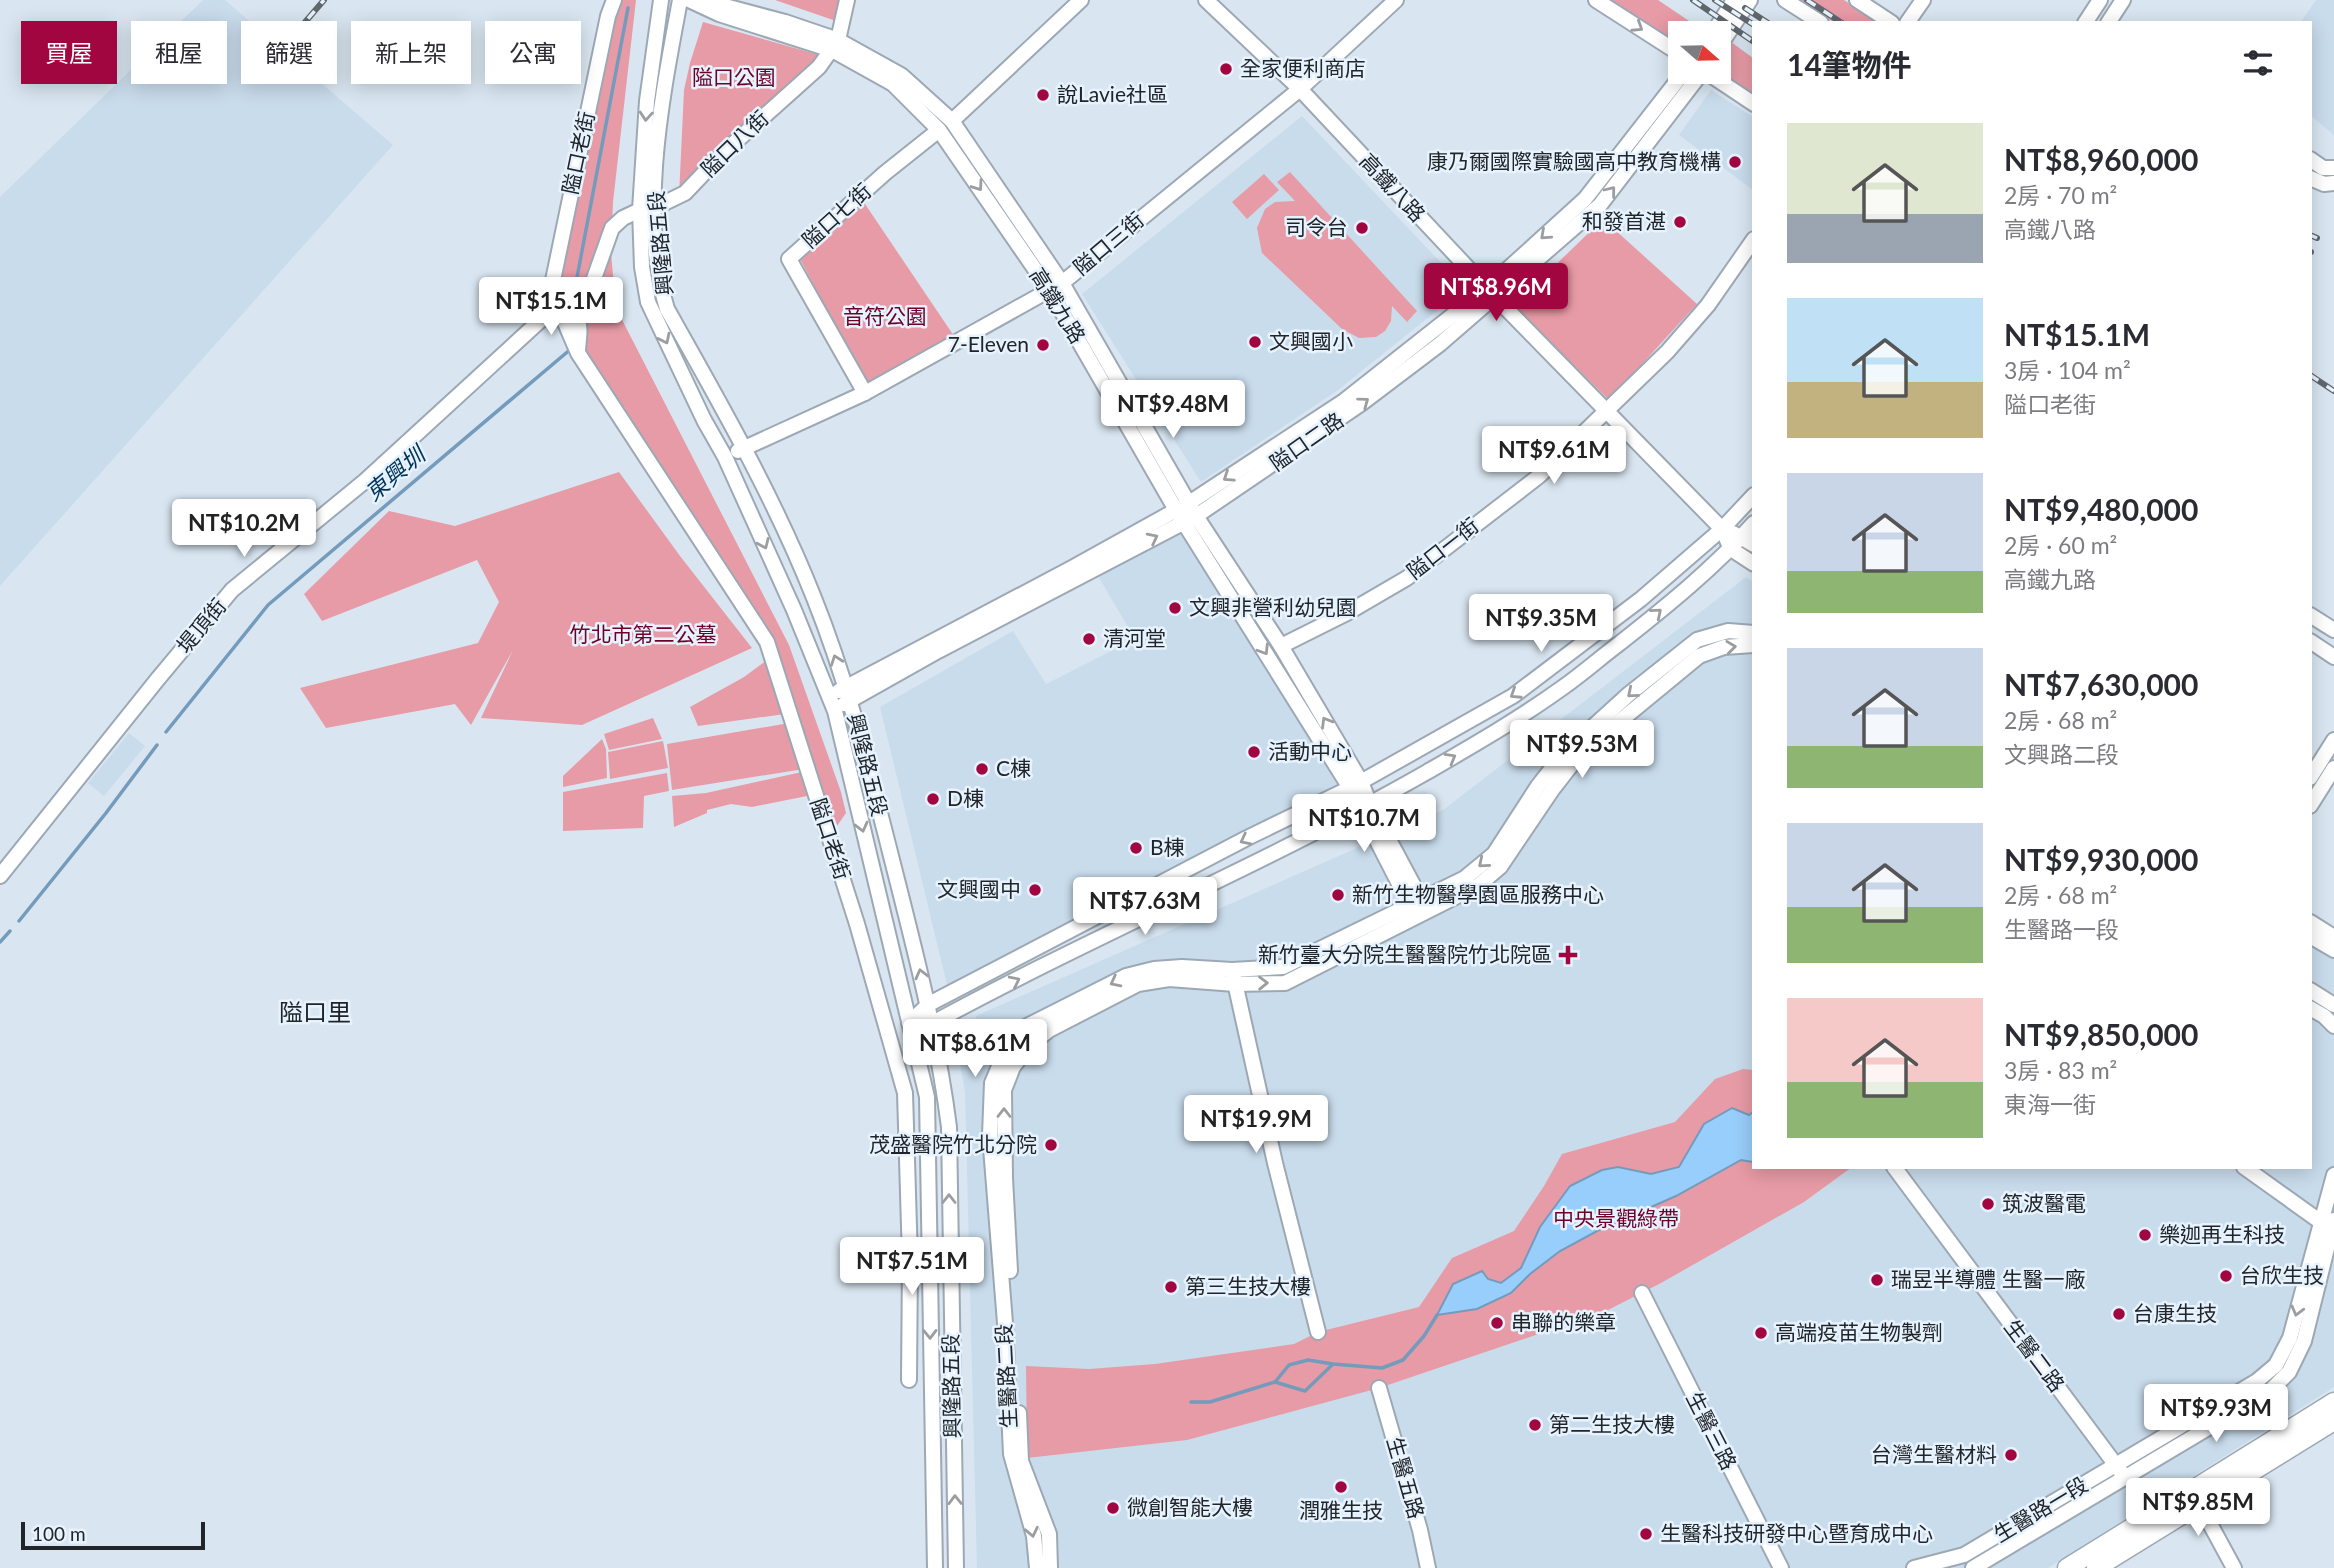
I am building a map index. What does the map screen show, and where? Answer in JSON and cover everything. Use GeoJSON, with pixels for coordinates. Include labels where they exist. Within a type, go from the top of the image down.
{"type":"FeatureCollection","features":[{"type":"Feature","properties":{"kind":"main road"},"geometry":{"type":"LineString","coordinates":[[2096,1568],[2334,1402]]}},
{"type":"Feature","properties":{"kind":"main road"},"geometry":{"type":"LineString","coordinates":[[2067,1568],[2334,1421]]}},
{"type":"Feature","properties":{"kind":"street","name":"隘口老街"},"geometry":{"type":"LineString","coordinates":[[614,0],[608,16],[551,290],[578,353],[767,642],[857,924],[905,1094],[910,1260],[909,1380]]}},
{"type":"Feature","properties":{"kind":"street","name":"興隆路五段"},"geometry":{"type":"LineString","coordinates":[[662,0],[647,101],[647,209],[660,284],[667,309],[745,447],[814,597],[848,693],[929,1004],[949,1127],[956,1568]]}},
{"type":"Feature","properties":{"kind":"street","name":"興隆路五段"},"geometry":{"type":"LineString","coordinates":[[680,0],[661,101],[642,267],[648,302],[704,420],[725,457],[794,611],[835,711],[927,1097],[934,1568]]}},
{"type":"Feature","properties":{"kind":"street","name":"高鐵九路"},"geometry":{"type":"LineString","coordinates":[[689,0],[719,14],[835,45],[893,84],[939,130],[1056,287]]}},
{"type":"Feature","properties":{"kind":"street","name":"高鐵九路"},"geometry":{"type":"LineString","coordinates":[[701,0],[718,1],[785,22],[901,75],[952,121],[1056,287],[1186,513],[1355,784]]}},
{"type":"Feature","properties":{"kind":"street","name":"隘口八街"},"geometry":{"type":"LineString","coordinates":[[647,209],[685,192],[723,153],[819,67],[835,45],[847,0]]}},
{"type":"Feature","properties":{"kind":"street"},"geometry":{"type":"LineString","coordinates":[[952,121],[1081,0]]}},
{"type":"Feature","properties":{"kind":"street","name":"高鐵八路"},"geometry":{"type":"LineString","coordinates":[[1206,0],[1300,89],[1491,293],[1722,530],[1731,548],[1752,563]]}},
{"type":"Feature","properties":{"kind":"street","name":"隘口三街"},"geometry":{"type":"LineString","coordinates":[[725,457],[865,393],[1056,287],[1300,89],[1396,0]]}},
{"type":"Feature","properties":{"kind":"street"},"geometry":{"type":"LineString","coordinates":[[1595,0],[1668,46]]}},
{"type":"Feature","properties":{"kind":"street"},"geometry":{"type":"LineString","coordinates":[[1725,21],[1734,0]]}},
{"type":"Feature","properties":{"kind":"street"},"geometry":{"type":"LineString","coordinates":[[1731,22],[1750,0]]}},
{"type":"Feature","properties":{"kind":"street"},"geometry":{"type":"LineString","coordinates":[[1785,0],[1818,21]]}},
{"type":"Feature","properties":{"kind":"street"},"geometry":{"type":"LineString","coordinates":[[1857,0],[1889,21]]}},
{"type":"Feature","properties":{"kind":"street"},"geometry":{"type":"LineString","coordinates":[[1908,21],[1923,0]]}},
{"type":"Feature","properties":{"kind":"street"},"geometry":{"type":"LineString","coordinates":[[2110,21],[2123,0]]}},
{"type":"Feature","properties":{"kind":"street","name":"隘口二路"},"geometry":{"type":"LineString","coordinates":[[1491,293],[1585,199],[1675,84]]}},
{"type":"Feature","properties":{"kind":"street","name":"隘口二路"},"geometry":{"type":"LineString","coordinates":[[828,697],[848,693],[949,645],[1186,513],[1491,293],[1600,205],[1695,84]]}},
{"type":"Feature","properties":{"kind":"street"},"geometry":{"type":"LineString","coordinates":[[1723,84],[1752,103]]}},
{"type":"Feature","properties":{"kind":"street","name":"隘口七街"},"geometry":{"type":"LineString","coordinates":[[865,393],[789,259],[885,173],[939,130]]}},
{"type":"Feature","properties":{"kind":"street"},"geometry":{"type":"LineString","coordinates":[[2312,160],[2323,168],[2334,168]]}},
{"type":"Feature","properties":{"kind":"street"},"geometry":{"type":"LineString","coordinates":[[2312,179],[2324,184],[2334,183]]}},
{"type":"Feature","properties":{"kind":"street"},"geometry":{"type":"LineString","coordinates":[[578,353],[584,305],[612,228],[623,218],[647,209]]}},
{"type":"Feature","properties":{"kind":"street","name":"隘口一街"},"geometry":{"type":"LineString","coordinates":[[1281,646],[1408,578],[1539,476],[1667,352],[1708,305],[1752,242]]}},
{"type":"Feature","properties":{"kind":"street","name":"堤頂街"},"geometry":{"type":"LineString","coordinates":[[0,876],[232,590],[366,481],[556,306],[574,302],[591,287]]}},
{"type":"Feature","properties":{"kind":"street"},"geometry":{"type":"LineString","coordinates":[[556,306],[573,312],[580,324]]}},
{"type":"Feature","properties":{"kind":"street"},"geometry":{"type":"LineString","coordinates":[[909,1023],[929,1004],[1355,784],[1513,696],[1641,599],[1722,530],[1752,497]]}},
{"type":"Feature","properties":{"kind":"street","name":"高鐵九路"},"geometry":{"type":"LineString","coordinates":[[1186,513],[1281,646],[1419,909]]}},
{"type":"Feature","properties":{"kind":"street","name":"高鐵八路"},"geometry":{"type":"LineString","coordinates":[[1722,530],[1748,541]]}},
{"type":"Feature","properties":{"kind":"street"},"geometry":{"type":"LineString","coordinates":[[909,1023],[932,1024],[1365,807],[1472,746],[1561,689],[1657,614],[1731,548],[1748,541]]}},
{"type":"Feature","properties":{"kind":"street"},"geometry":{"type":"LineString","coordinates":[[2312,616],[2334,630]]}},
{"type":"Feature","properties":{"kind":"street"},"geometry":{"type":"LineString","coordinates":[[1419,909],[1465,878],[1494,854],[1538,786],[1563,754],[1629,694],[1697,640],[1728,631],[1752,632]]}},
{"type":"Feature","properties":{"kind":"street"},"geometry":{"type":"LineString","coordinates":[[2312,642],[2334,657]]}},
{"type":"Feature","properties":{"kind":"street"},"geometry":{"type":"LineString","coordinates":[[1419,909],[1479,885],[1500,867],[1580,754],[1699,656],[1724,647],[1752,645]]}},
{"type":"Feature","properties":{"kind":"street","name":"隘口二路"},"geometry":{"type":"LineString","coordinates":[[835,711],[848,693]]}},
{"type":"Feature","properties":{"kind":"street"},"geometry":{"type":"LineString","coordinates":[[2312,775],[2334,740]]}},
{"type":"Feature","properties":{"kind":"street"},"geometry":{"type":"LineString","coordinates":[[2312,803],[2334,768]]}},
{"type":"Feature","properties":{"kind":"street","name":"生醫路二段"},"geometry":{"type":"LineString","coordinates":[[1050,1568],[1049,1534],[1021,1461],[1005,1178],[1004,1090],[1013,1067],[1028,1046],[1049,1030],[1138,984],[1169,979],[1233,977],[1283,967],[1419,909]]}},
{"type":"Feature","properties":{"kind":"street"},"geometry":{"type":"LineString","coordinates":[[2312,923],[2334,937]]}},
{"type":"Feature","properties":{"kind":"street"},"geometry":{"type":"LineString","coordinates":[[2312,937],[2334,950]]}},
{"type":"Feature","properties":{"kind":"street","name":"生醫路二段"},"geometry":{"type":"LineString","coordinates":[[1037,1568],[1034,1536],[1011,1454],[1005,1323],[990,1135],[992,1083],[1006,1049],[1027,1026],[1126,976],[1154,969],[1182,967],[1233,977]]}},
{"type":"Feature","properties":{"kind":"street"},"geometry":{"type":"LineString","coordinates":[[1233,977],[1275,1163],[1318,1332]]}},
{"type":"Feature","properties":{"kind":"street"},"geometry":{"type":"LineString","coordinates":[[2312,991],[2334,1004]]}},
{"type":"Feature","properties":{"kind":"street"},"geometry":{"type":"LineString","coordinates":[[2312,1009],[2334,1026]]}},
{"type":"Feature","properties":{"kind":"street","name":"生醫二路"},"geometry":{"type":"LineString","coordinates":[[1895,1169],[2120,1472]]}},
{"type":"Feature","properties":{"kind":"street"},"geometry":{"type":"LineString","coordinates":[[2247,1169],[2328,1224]]}},
{"type":"Feature","properties":{"kind":"street","name":"生醫路一段"},"geometry":{"type":"LineString","coordinates":[[1973,1568],[2258,1381],[2276,1365],[2290,1338],[2328,1224],[2334,1175]]}},
{"type":"Feature","properties":{"kind":"street","name":"生醫三路"},"geometry":{"type":"LineString","coordinates":[[1642,1293],[1781,1568]]}},
{"type":"Feature","properties":{"kind":"street","name":"生醫五路"},"geometry":{"type":"LineString","coordinates":[[1379,1388],[1420,1530],[1428,1568]]}},
{"type":"Feature","properties":{"kind":"street","name":"生醫路一段"},"geometry":{"type":"LineString","coordinates":[[1914,1568],[1964,1555],[2120,1472]]}},
{"type":"Feature","properties":{"kind":"street"},"geometry":{"type":"LineString","coordinates":[[2195,1498],[2234,1568]]}},
{"type":"Feature","properties":{"kind":"shaded area"},"geometry":{"type":"Polygon","coordinates":[[[203,0],[225,0],[249,21],[241,21],[241,84],[322,84],[393,145],[0,586],[0,197],[131,70],[131,84],[227,84],[227,21],[181,21],[203,0]]]}},
{"type":"Feature","properties":{"kind":"shaded area"},"geometry":{"type":"Polygon","coordinates":[[[2316,0],[2334,0],[2334,135],[2312,117],[2312,21],[2301,21],[2316,0]]]}},
{"type":"Feature","properties":{"kind":"shaded area","name":"康乃爾國際實驗國高中教育機構"},"geometry":{"type":"Polygon","coordinates":[[[1711,90],[1752,116],[1752,189],[1679,135],[1711,90]]]}},
{"type":"Feature","properties":{"kind":"shaded area","name":"文興國小"},"geometry":{"type":"Polygon","coordinates":[[[1302,116],[1465,288],[1338,390],[1201,482],[1082,294],[1302,116]]]}},
{"type":"Feature","properties":{"kind":"shaded area","name":"文興國中"},"geometry":{"type":"Polygon","coordinates":[[[1186,522],[1273,679],[1341,791],[948,989],[880,707],[1013,631],[1046,684],[1135,639],[1098,576],[1186,522]]]}},
{"type":"Feature","properties":{"kind":"shaded area"},"geometry":{"type":"Polygon","coordinates":[[[1746,577],[1752,581],[1752,1169],[2312,1169],[2312,940],[2334,954],[2334,1387],[2048,1568],[977,1568],[965,1092],[956,1041],[978,1015],[1443,810],[1746,577]]]}},
{"type":"Feature","properties":{"kind":"shaded area"},"geometry":{"type":"Polygon","coordinates":[[[129,733],[145,746],[104,796],[88,783],[129,733]]]}},
{"type":"Feature","properties":{"kind":"green space"},"geometry":{"type":"Polygon","coordinates":[[[619,0],[636,0],[613,202],[611,253],[616,308],[789,645],[841,792],[846,813],[837,826],[831,824],[770,638],[580,350],[588,307],[560,286],[611,19],[619,0]]]}},
{"type":"Feature","properties":{"kind":"green space"},"geometry":{"type":"Polygon","coordinates":[[[775,0],[840,0],[836,21],[775,0]]]}},
{"type":"Feature","properties":{"kind":"green space"},"geometry":{"type":"Polygon","coordinates":[[[1612,0],[1658,0],[1689,21],[1668,21],[1668,37],[1612,0]]]}},
{"type":"Feature","properties":{"kind":"green space"},"geometry":{"type":"Polygon","coordinates":[[[1800,0],[1844,0],[1877,21],[1832,21],[1800,0]]]}},
{"type":"Feature","properties":{"kind":"green space","name":"隘口公園"},"geometry":{"type":"Polygon","coordinates":[[[703,22],[823,56],[679,196],[684,90],[703,22]]]}},
{"type":"Feature","properties":{"kind":"green space"},"geometry":{"type":"Polygon","coordinates":[[[1731,42],[1752,57],[1752,94],[1731,79],[1731,42]]]}},
{"type":"Feature","properties":{"kind":"green space"},"geometry":{"type":"Polygon","coordinates":[[[1290,172],[1417,311],[1407,322],[1392,306],[1391,321],[1385,331],[1376,337],[1359,338],[1342,329],[1262,253],[1257,228],[1265,209],[1275,202],[1295,201],[1277,182],[1290,172]]]}},
{"type":"Feature","properties":{"kind":"green space"},"geometry":{"type":"Polygon","coordinates":[[[1264,174],[1279,190],[1247,219],[1232,202],[1264,174]]]}},
{"type":"Feature","properties":{"kind":"green space","name":"音符公園"},"geometry":{"type":"Polygon","coordinates":[[[863,201],[954,336],[868,388],[800,259],[863,201]]]}},
{"type":"Feature","properties":{"kind":"green space"},"geometry":{"type":"Polygon","coordinates":[[[1603,219],[1697,304],[1609,400],[1513,306],[1603,219]]]}},
{"type":"Feature","properties":{"kind":"green space","name":"竹北市第二公墓"},"geometry":{"type":"Polygon","coordinates":[[[619,472],[752,648],[582,725],[481,718],[513,650],[471,725],[455,704],[326,728],[300,688],[478,643],[499,602],[477,560],[322,621],[304,594],[389,511],[455,526],[619,472]]]}},
{"type":"Feature","properties":{"kind":"green space"},"geometry":{"type":"Polygon","coordinates":[[[774,655],[792,713],[698,726],[690,707],[744,677],[774,655]]]}},
{"type":"Feature","properties":{"kind":"green space"},"geometry":{"type":"Polygon","coordinates":[[[653,718],[662,739],[609,750],[604,734],[653,718]]]}},
{"type":"Feature","properties":{"kind":"green space"},"geometry":{"type":"Polygon","coordinates":[[[795,722],[810,768],[672,790],[667,744],[795,722]]]}},
{"type":"Feature","properties":{"kind":"green space"},"geometry":{"type":"Polygon","coordinates":[[[602,739],[606,749],[607,778],[563,787],[563,776],[602,739]]]}},
{"type":"Feature","properties":{"kind":"green space"},"geometry":{"type":"Polygon","coordinates":[[[663,741],[668,768],[610,779],[608,752],[663,741]]]}},
{"type":"Feature","properties":{"kind":"green space"},"geometry":{"type":"Polygon","coordinates":[[[811,770],[817,794],[752,807],[731,804],[707,810],[707,813],[674,827],[672,796],[706,793],[811,770]]]}},
{"type":"Feature","properties":{"kind":"green space"},"geometry":{"type":"Polygon","coordinates":[[[667,773],[669,791],[644,796],[643,828],[563,831],[563,792],[667,773]]]}},
{"type":"Feature","properties":{"kind":"green space","name":"中央景觀綠帶"},"geometry":{"type":"Polygon","coordinates":[[[1743,1069],[1752,1070],[1752,1169],[1849,1169],[1804,1202],[1604,1312],[1379,1388],[1187,1440],[1027,1458],[1026,1366],[1089,1369],[1155,1364],[1294,1344],[1318,1332],[1419,1307],[1452,1258],[1514,1231],[1562,1154],[1675,1122],[1715,1079],[1743,1069]]]}},
{"type":"Feature","properties":{"kind":"water"},"geometry":{"type":"Polygon","coordinates":[[[1732,1108],[1749,1115],[1752,1113],[1752,1162],[1741,1160],[1676,1196],[1599,1230],[1560,1251],[1511,1293],[1477,1309],[1437,1315],[1453,1284],[1482,1271],[1488,1279],[1501,1283],[1521,1268],[1540,1227],[1570,1186],[1602,1170],[1618,1167],[1651,1174],[1679,1167],[1704,1124],[1732,1108]]]}},
{"type":"Feature","properties":{"kind":"waterway","name":"東興圳"},"geometry":{"type":"LineString","coordinates":[[575,288],[628,8]]}},
{"type":"Feature","properties":{"kind":"waterway","name":"東興圳"},"geometry":{"type":"LineString","coordinates":[[166,732],[268,605],[572,348]]}},
{"type":"Feature","properties":{"kind":"waterway","name":"東興圳"},"geometry":{"type":"LineString","coordinates":[[19,921],[157,745]]}},
{"type":"Feature","properties":{"kind":"waterway","name":"東興圳"},"geometry":{"type":"LineString","coordinates":[[0,942],[10,931]]}},
{"type":"Feature","properties":{"kind":"waterway"},"geometry":{"type":"LineString","coordinates":[[1191,1402],[1210,1402],[1275,1382],[1289,1365],[1308,1360],[1382,1368],[1403,1360],[1424,1336],[1437,1315]]}},
{"type":"Feature","properties":{"kind":"waterway"},"geometry":{"type":"LineString","coordinates":[[1275,1382],[1305,1391],[1332,1365]]}},
{"type":"Feature","properties":{"kind":"railway"},"geometry":{"type":"LineString","coordinates":[[306,21],[324,0]]}},
{"type":"Feature","properties":{"kind":"railway"},"geometry":{"type":"LineString","coordinates":[[1693,0],[1752,41]]}},
{"type":"Feature","properties":{"kind":"railway"},"geometry":{"type":"LineString","coordinates":[[1715,0],[1752,24]]}},
{"type":"Feature","properties":{"kind":"railway"},"geometry":{"type":"LineString","coordinates":[[1807,0],[1839,21]]}},
{"type":"Feature","properties":{"kind":"railway"},"geometry":{"type":"LineString","coordinates":[[1745,8],[1765,21]]}},
{"type":"Feature","properties":{"kind":"railway"},"geometry":{"type":"LineString","coordinates":[[2312,236],[2317,238]]}},
{"type":"Feature","properties":{"kind":"railway"},"geometry":{"type":"LineString","coordinates":[[2312,376],[2334,391]]}},
{"type":"Feature","properties":{"kind":"place","name":"全家便利商店"},"geometry":{"type":"Point","coordinates":[1226,69]}},
{"type":"Feature","properties":{"kind":"place","name":"說Lavie社區"},"geometry":{"type":"Point","coordinates":[1043,95]}},
{"type":"Feature","properties":{"kind":"place","name":"康乃爾國際實驗國高中教育機構"},"geometry":{"type":"Point","coordinates":[1735,162]}},
{"type":"Feature","properties":{"kind":"place","name":"和發首湛"},"geometry":{"type":"Point","coordinates":[1680,222]}},
{"type":"Feature","properties":{"kind":"place","name":"司令台"},"geometry":{"type":"Point","coordinates":[1362,228]}},
{"type":"Feature","properties":{"kind":"place","name":"文興國小"},"geometry":{"type":"Point","coordinates":[1255,342]}},
{"type":"Feature","properties":{"kind":"place","name":"7-Eleven"},"geometry":{"type":"Point","coordinates":[1043,345]}},
{"type":"Feature","properties":{"kind":"place","name":"文興非營利幼兒園"},"geometry":{"type":"Point","coordinates":[1175,608]}},
{"type":"Feature","properties":{"kind":"place","name":"清河堂"},"geometry":{"type":"Point","coordinates":[1089,639]}},
{"type":"Feature","properties":{"kind":"place","name":"活動中心"},"geometry":{"type":"Point","coordinates":[1254,752]}},
{"type":"Feature","properties":{"kind":"place","name":"C棟"},"geometry":{"type":"Point","coordinates":[982,769]}},
{"type":"Feature","properties":{"kind":"place","name":"D棟"},"geometry":{"type":"Point","coordinates":[933,799]}},
{"type":"Feature","properties":{"kind":"place","name":"B棟"},"geometry":{"type":"Point","coordinates":[1136,848]}},
{"type":"Feature","properties":{"kind":"place","name":"文興國中"},"geometry":{"type":"Point","coordinates":[1035,890]}},
{"type":"Feature","properties":{"kind":"place","name":"新竹生物醫學園區服務中心"},"geometry":{"type":"Point","coordinates":[1338,895]}},
{"type":"Feature","properties":{"kind":"place","name":"新竹臺大分院生醫醫院竹北院區"},"geometry":{"type":"Point","coordinates":[1568,955]}},
{"type":"Feature","properties":{"kind":"place","name":"茂盛醫院竹北分院"},"geometry":{"type":"Point","coordinates":[1051,1145]}},
{"type":"Feature","properties":{"kind":"place","name":"筑波醫電"},"geometry":{"type":"Point","coordinates":[1988,1204]}},
{"type":"Feature","properties":{"kind":"place","name":"樂迦再生科技"},"geometry":{"type":"Point","coordinates":[2145,1235]}},
{"type":"Feature","properties":{"kind":"place","name":"台欣生技"},"geometry":{"type":"Point","coordinates":[2226,1276]}},
{"type":"Feature","properties":{"kind":"place","name":"瑞昱半導體 生醫一廠"},"geometry":{"type":"Point","coordinates":[1877,1280]}},
{"type":"Feature","properties":{"kind":"place","name":"第三生技大樓"},"geometry":{"type":"Point","coordinates":[1171,1287]}},
{"type":"Feature","properties":{"kind":"place","name":"台康生技"},"geometry":{"type":"Point","coordinates":[2119,1314]}},
{"type":"Feature","properties":{"kind":"place","name":"串聯的樂章"},"geometry":{"type":"Point","coordinates":[1497,1323]}},
{"type":"Feature","properties":{"kind":"place","name":"高端疫苗生物製劑"},"geometry":{"type":"Point","coordinates":[1761,1333]}},
{"type":"Feature","properties":{"kind":"place","name":"第二生技大樓"},"geometry":{"type":"Point","coordinates":[1535,1425]}},
{"type":"Feature","properties":{"kind":"place","name":"台灣生醫材料"},"geometry":{"type":"Point","coordinates":[2011,1455]}},
{"type":"Feature","properties":{"kind":"place","name":"潤雅生技"},"geometry":{"type":"Point","coordinates":[1341,1487]}},
{"type":"Feature","properties":{"kind":"place","name":"微創智能大樓"},"geometry":{"type":"Point","coordinates":[1113,1508]}},
{"type":"Feature","properties":{"kind":"place","name":"生醫科技研發中心暨育成中心"},"geometry":{"type":"Point","coordinates":[1646,1534]}},
{"type":"Feature","properties":{"kind":"district","name":"隘口里"},"geometry":{"type":"Point","coordinates":[315,1013]}}]}
